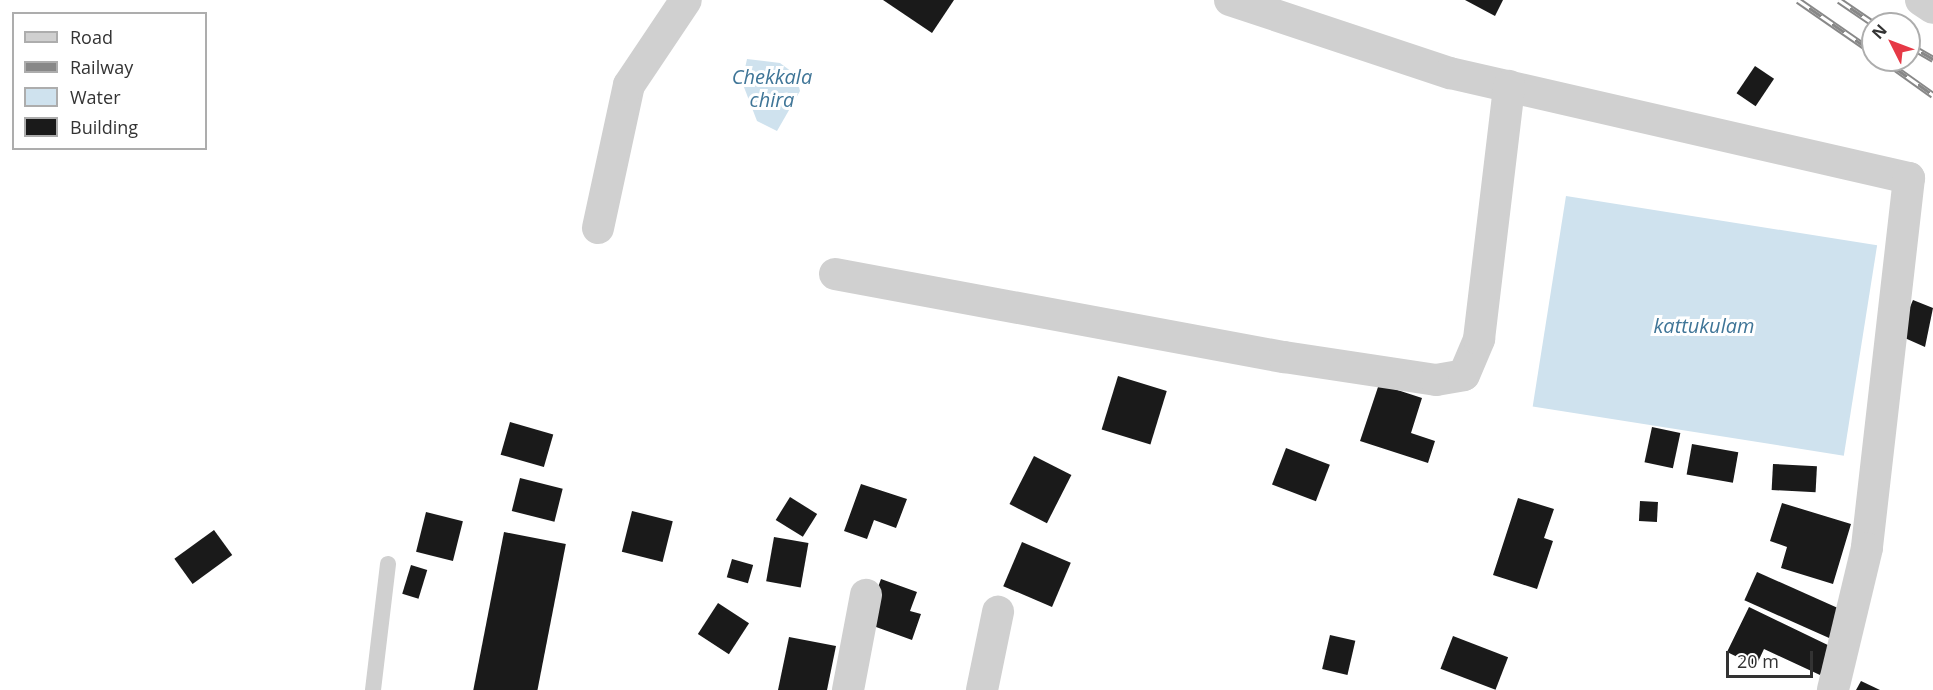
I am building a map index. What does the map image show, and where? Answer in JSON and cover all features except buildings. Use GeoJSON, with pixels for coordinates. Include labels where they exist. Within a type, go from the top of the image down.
{"type":"FeatureCollection","features":[{"type":"Feature","properties":{"kind":"street"},"geometry":{"type":"LineString","coordinates":[[598,228],[629,85],[686,0]]}},
{"type":"Feature","properties":{"kind":"street"},"geometry":{"type":"LineString","coordinates":[[1230,0],[1314,24],[1450,73],[1909,178],[1867,548],[1833,690]]}},
{"type":"Feature","properties":{"kind":"street"},"geometry":{"type":"LineString","coordinates":[[1921,0],[1933,8]]}},
{"type":"Feature","properties":{"kind":"street"},"geometry":{"type":"LineString","coordinates":[[835,274],[1284,357],[1436,380],[1464,375],[1479,339],[1509,86]]}},
{"type":"Feature","properties":{"kind":"street"},"geometry":{"type":"LineString","coordinates":[[848,690],[866,595]]}},
{"type":"Feature","properties":{"kind":"street"},"geometry":{"type":"LineString","coordinates":[[982,690],[999,612]]}},
{"type":"Feature","properties":{"kind":"lane"},"geometry":{"type":"LineString","coordinates":[[373,690],[388,564]]}},
{"type":"Feature","properties":{"kind":"water","name":"Chekkala chira"},"geometry":{"type":"Polygon","coordinates":[[[747,59],[780,63],[796,75],[800,91],[777,131],[757,121],[742,82],[747,59]]]}},
{"type":"Feature","properties":{"kind":"water","name":"kattukulam"},"geometry":{"type":"Polygon","coordinates":[[[1566,196],[1877,245],[1844,456],[1533,406],[1566,196]]]}},
{"type":"Feature","properties":{"kind":"railway"},"geometry":{"type":"LineString","coordinates":[[1798,0],[1861,44]]}},
{"type":"Feature","properties":{"kind":"railway"},"geometry":{"type":"LineString","coordinates":[[1839,0],[1861,15]]}},
{"type":"Feature","properties":{"kind":"railway"},"geometry":{"type":"LineString","coordinates":[[1921,52],[1933,59]]}},
{"type":"Feature","properties":{"kind":"railway"},"geometry":{"type":"LineString","coordinates":[[1901,72],[1933,95]]}}]}
